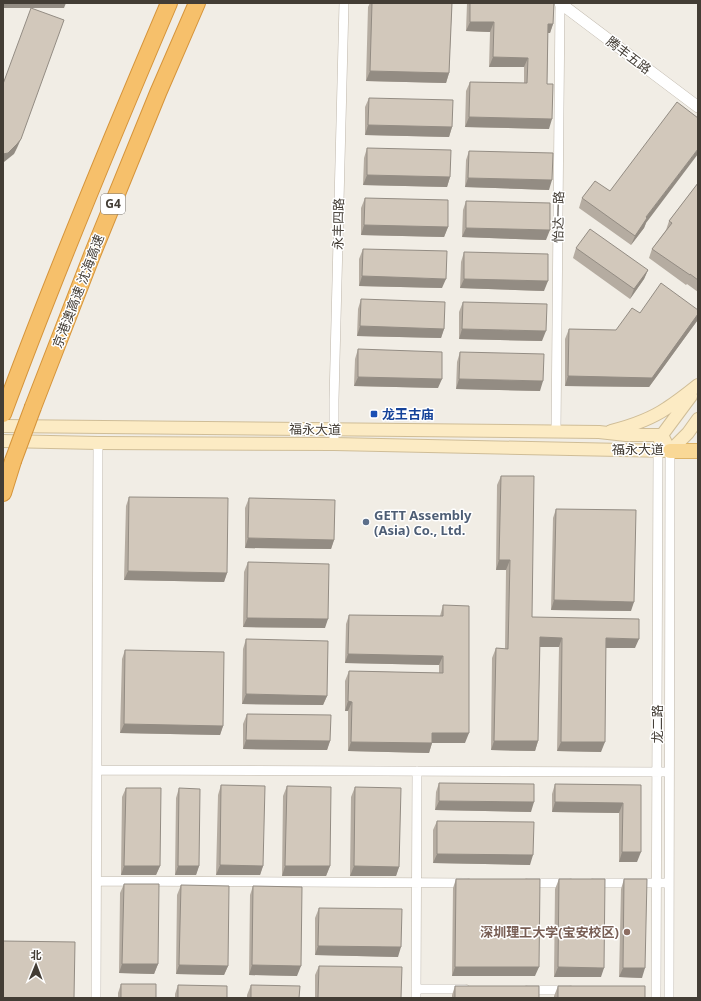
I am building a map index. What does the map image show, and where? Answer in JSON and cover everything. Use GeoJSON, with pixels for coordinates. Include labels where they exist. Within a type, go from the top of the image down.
{"type":"FeatureCollection","features":[{"type":"Feature","properties":{"kind":"highway","name":"京港澳高速 沈海高速"},"geometry":{"type":"LineString","coordinates":[[5,410],[72,237],[134,84],[169,3]]}},
{"type":"Feature","properties":{"kind":"highway","name":"京港澳高速 沈海高速"},"geometry":{"type":"LineString","coordinates":[[3,493],[13,461],[89,262],[146,122],[197,3]]}},
{"type":"Feature","properties":{"kind":"main road"},"geometry":{"type":"LineString","coordinates":[[599,432],[618,429],[649,418],[671,406],[698,386]]}},
{"type":"Feature","properties":{"kind":"main road"},"geometry":{"type":"LineString","coordinates":[[662,435],[698,386]]}},
{"type":"Feature","properties":{"kind":"main road"},"geometry":{"type":"LineString","coordinates":[[664,450],[688,433],[698,419]]}},
{"type":"Feature","properties":{"kind":"main road","name":"福永大道"},"geometry":{"type":"LineString","coordinates":[[3,426],[599,432],[626,435],[662,435],[664,450],[334,444],[3,441]]}},
{"type":"Feature","properties":{"kind":"main road"},"geometry":{"type":"LineString","coordinates":[[664,450],[698,451]]}},
{"type":"Feature","properties":{"kind":"street","name":"永丰四路"},"geometry":{"type":"LineString","coordinates":[[334,444],[344,3]]}},
{"type":"Feature","properties":{"kind":"street","name":"腾丰五路"},"geometry":{"type":"LineString","coordinates":[[560,3],[698,108]]}},
{"type":"Feature","properties":{"kind":"street","name":"怡达一路"},"geometry":{"type":"LineString","coordinates":[[556,431],[560,3]]}},
{"type":"Feature","properties":{"kind":"street"},"geometry":{"type":"LineString","coordinates":[[96,998],[98,443]]}},
{"type":"Feature","properties":{"kind":"street","name":"龙二路"},"geometry":{"type":"LineString","coordinates":[[653,993],[664,450]]}},
{"type":"Feature","properties":{"kind":"street","name":"龙二路"},"geometry":{"type":"LineString","coordinates":[[664,450],[669,772],[669,998]]}},
{"type":"Feature","properties":{"kind":"street"},"geometry":{"type":"LineString","coordinates":[[97,770],[669,772]]}},
{"type":"Feature","properties":{"kind":"street"},"geometry":{"type":"LineString","coordinates":[[417,771],[416,994],[472,989]]}},
{"type":"Feature","properties":{"kind":"street"},"geometry":{"type":"LineString","coordinates":[[96,881],[473,883]]}},
{"type":"Feature","properties":{"kind":"street"},"geometry":{"type":"LineString","coordinates":[[521,883],[669,883]]}},
{"type":"Feature","properties":{"kind":"street"},"geometry":{"type":"LineString","coordinates":[[520,990],[576,990]]}},
{"type":"Feature","properties":{"kind":"building"},"geometry":{"type":"Polygon","coordinates":[[[372,3],[452,3],[449,73],[370,71],[372,3]]]}},
{"type":"Feature","properties":{"kind":"building"},"geometry":{"type":"Polygon","coordinates":[[[470,3],[554,3],[553,24],[548,24],[547,84],[553,84],[552,119],[469,117],[470,82],[527,83],[528,58],[493,57],[494,22],[470,22],[470,3]]]}},
{"type":"Feature","properties":{"kind":"building"},"geometry":{"type":"Polygon","coordinates":[[[31,8],[64,20],[21,139],[8,153],[3,154],[3,84],[31,8]]]}},
{"type":"Feature","properties":{"kind":"building"},"geometry":{"type":"Polygon","coordinates":[[[369,98],[453,100],[452,127],[368,125],[369,98]]]}},
{"type":"Feature","properties":{"kind":"building"},"geometry":{"type":"Polygon","coordinates":[[[677,102],[698,118],[698,149],[646,217],[647,218],[635,236],[582,198],[595,181],[610,191],[677,102]]]}},
{"type":"Feature","properties":{"kind":"building"},"geometry":{"type":"Polygon","coordinates":[[[367,148],[451,150],[450,177],[367,175],[367,148]]]}},
{"type":"Feature","properties":{"kind":"building"},"geometry":{"type":"Polygon","coordinates":[[[469,151],[553,153],[552,180],[468,178],[469,151]]]}},
{"type":"Feature","properties":{"kind":"building"},"geometry":{"type":"Polygon","coordinates":[[[698,183],[698,280],[652,249],[672,223],[669,221],[698,183]]]}},
{"type":"Feature","properties":{"kind":"building"},"geometry":{"type":"Polygon","coordinates":[[[365,198],[448,200],[448,227],[364,225],[365,198]]]}},
{"type":"Feature","properties":{"kind":"building"},"geometry":{"type":"Polygon","coordinates":[[[466,201],[550,203],[550,230],[466,228],[466,201]]]}},
{"type":"Feature","properties":{"kind":"building"},"geometry":{"type":"Polygon","coordinates":[[[590,229],[648,270],[634,289],[576,248],[590,229]]]}},
{"type":"Feature","properties":{"kind":"building"},"geometry":{"type":"Polygon","coordinates":[[[363,249],[447,251],[446,279],[362,276],[363,249]]]}},
{"type":"Feature","properties":{"kind":"building"},"geometry":{"type":"Polygon","coordinates":[[[464,252],[548,254],[548,281],[464,279],[464,252]]]}},
{"type":"Feature","properties":{"kind":"building"},"geometry":{"type":"Polygon","coordinates":[[[661,283],[698,310],[698,314],[652,378],[568,376],[569,329],[616,330],[632,308],[640,313],[661,283]]]}},
{"type":"Feature","properties":{"kind":"building"},"geometry":{"type":"Polygon","coordinates":[[[361,299],[445,302],[444,329],[360,326],[361,299]]]}},
{"type":"Feature","properties":{"kind":"building"},"geometry":{"type":"Polygon","coordinates":[[[463,302],[547,304],[546,331],[462,329],[463,302]]]}},
{"type":"Feature","properties":{"kind":"building"},"geometry":{"type":"Polygon","coordinates":[[[358,349],[442,352],[442,379],[358,377],[358,349]]]}},
{"type":"Feature","properties":{"kind":"building"},"geometry":{"type":"Polygon","coordinates":[[[460,352],[544,354],[543,381],[459,379],[460,352]]]}},
{"type":"Feature","properties":{"kind":"building"},"geometry":{"type":"Polygon","coordinates":[[[501,476],[534,476],[532,617],[639,619],[639,639],[606,638],[605,742],[561,742],[562,638],[540,637],[538,741],[494,741],[496,648],[508,649],[510,560],[499,560],[501,476]]]}},
{"type":"Feature","properties":{"kind":"building"},"geometry":{"type":"Polygon","coordinates":[[[129,497],[228,498],[227,573],[128,571],[129,497]]]}},
{"type":"Feature","properties":{"kind":"building"},"geometry":{"type":"Polygon","coordinates":[[[249,498],[335,500],[334,540],[248,538],[249,498]]]}},
{"type":"Feature","properties":{"kind":"building"},"geometry":{"type":"Polygon","coordinates":[[[556,509],[636,510],[634,602],[554,600],[556,509]]]}},
{"type":"Feature","properties":{"kind":"building"},"geometry":{"type":"Polygon","coordinates":[[[248,562],[329,564],[328,619],[247,618],[248,562]]]}},
{"type":"Feature","properties":{"kind":"building"},"geometry":{"type":"Polygon","coordinates":[[[443,605],[469,606],[469,733],[432,733],[432,743],[351,742],[352,702],[348,701],[349,671],[443,673],[443,656],[348,654],[349,615],[443,616],[443,605]]]}},
{"type":"Feature","properties":{"kind":"building"},"geometry":{"type":"Polygon","coordinates":[[[246,639],[328,641],[327,696],[246,694],[246,639]]]}},
{"type":"Feature","properties":{"kind":"building"},"geometry":{"type":"Polygon","coordinates":[[[125,650],[224,652],[223,726],[124,724],[125,650]]]}},
{"type":"Feature","properties":{"kind":"building"},"geometry":{"type":"Polygon","coordinates":[[[247,714],[331,715],[330,741],[246,740],[247,714]]]}},
{"type":"Feature","properties":{"kind":"building"},"geometry":{"type":"Polygon","coordinates":[[[439,783],[534,784],[534,802],[439,801],[439,783]]]}},
{"type":"Feature","properties":{"kind":"building"},"geometry":{"type":"Polygon","coordinates":[[[555,784],[641,785],[641,852],[622,852],[623,803],[555,802],[555,784]]]}},
{"type":"Feature","properties":{"kind":"building"},"geometry":{"type":"Polygon","coordinates":[[[221,785],[265,786],[263,866],[220,865],[221,785]]]}},
{"type":"Feature","properties":{"kind":"building"},"geometry":{"type":"Polygon","coordinates":[[[287,786],[331,787],[330,866],[285,866],[287,786]]]}},
{"type":"Feature","properties":{"kind":"building"},"geometry":{"type":"Polygon","coordinates":[[[355,787],[401,788],[399,867],[354,866],[355,787]]]}},
{"type":"Feature","properties":{"kind":"building"},"geometry":{"type":"Polygon","coordinates":[[[126,788],[161,788],[160,866],[124,866],[126,788]]]}},
{"type":"Feature","properties":{"kind":"building"},"geometry":{"type":"Polygon","coordinates":[[[179,788],[200,789],[199,866],[178,866],[179,788]]]}},
{"type":"Feature","properties":{"kind":"building"},"geometry":{"type":"Polygon","coordinates":[[[437,821],[534,822],[533,855],[437,854],[437,821]]]}},
{"type":"Feature","properties":{"kind":"building"},"geometry":{"type":"Polygon","coordinates":[[[456,879],[540,879],[539,967],[455,967],[456,879]]]}},
{"type":"Feature","properties":{"kind":"building"},"geometry":{"type":"Polygon","coordinates":[[[559,879],[605,879],[604,968],[558,967],[559,879]]]}},
{"type":"Feature","properties":{"kind":"building"},"geometry":{"type":"Polygon","coordinates":[[[624,879],[647,879],[645,968],[623,968],[624,879]]]}},
{"type":"Feature","properties":{"kind":"building"},"geometry":{"type":"Polygon","coordinates":[[[124,884],[159,884],[158,964],[122,964],[124,884]]]}},
{"type":"Feature","properties":{"kind":"building"},"geometry":{"type":"Polygon","coordinates":[[[181,885],[229,886],[228,966],[179,965],[181,885]]]}},
{"type":"Feature","properties":{"kind":"building"},"geometry":{"type":"Polygon","coordinates":[[[253,886],[302,887],[301,966],[252,965],[253,886]]]}},
{"type":"Feature","properties":{"kind":"building"},"geometry":{"type":"Polygon","coordinates":[[[319,908],[402,909],[401,947],[318,946],[319,908]]]}},
{"type":"Feature","properties":{"kind":"building"},"geometry":{"type":"Polygon","coordinates":[[[3,941],[75,942],[74,998],[3,998],[3,941]]]}},
{"type":"Feature","properties":{"kind":"building"},"geometry":{"type":"Polygon","coordinates":[[[319,966],[402,967],[401,998],[318,998],[319,966]]]}},
{"type":"Feature","properties":{"kind":"building"},"geometry":{"type":"Polygon","coordinates":[[[121,984],[156,984],[156,998],[121,998],[121,984]]]}},
{"type":"Feature","properties":{"kind":"building"},"geometry":{"type":"Polygon","coordinates":[[[178,985],[227,986],[227,998],[178,998],[178,985]]]}},
{"type":"Feature","properties":{"kind":"building"},"geometry":{"type":"Polygon","coordinates":[[[251,985],[300,986],[299,998],[251,998],[251,985]]]}},
{"type":"Feature","properties":{"kind":"building"},"geometry":{"type":"Polygon","coordinates":[[[455,986],[539,986],[539,998],[455,998],[455,986]]]}},
{"type":"Feature","properties":{"kind":"building"},"geometry":{"type":"Polygon","coordinates":[[[558,986],[645,986],[645,998],[558,998],[558,986]]]}},
{"type":"Feature","properties":{"kind":"place","name":"龙王古庙"},"geometry":{"type":"Point","coordinates":[374,414]}},
{"type":"Feature","properties":{"kind":"place","name":"GETT Assembly (Asia) Co., Ltd."},"geometry":{"type":"Point","coordinates":[366,522]}},
{"type":"Feature","properties":{"kind":"place","name":"深圳理工大学(宝安校区)"},"geometry":{"type":"Point","coordinates":[627,932]}}]}
